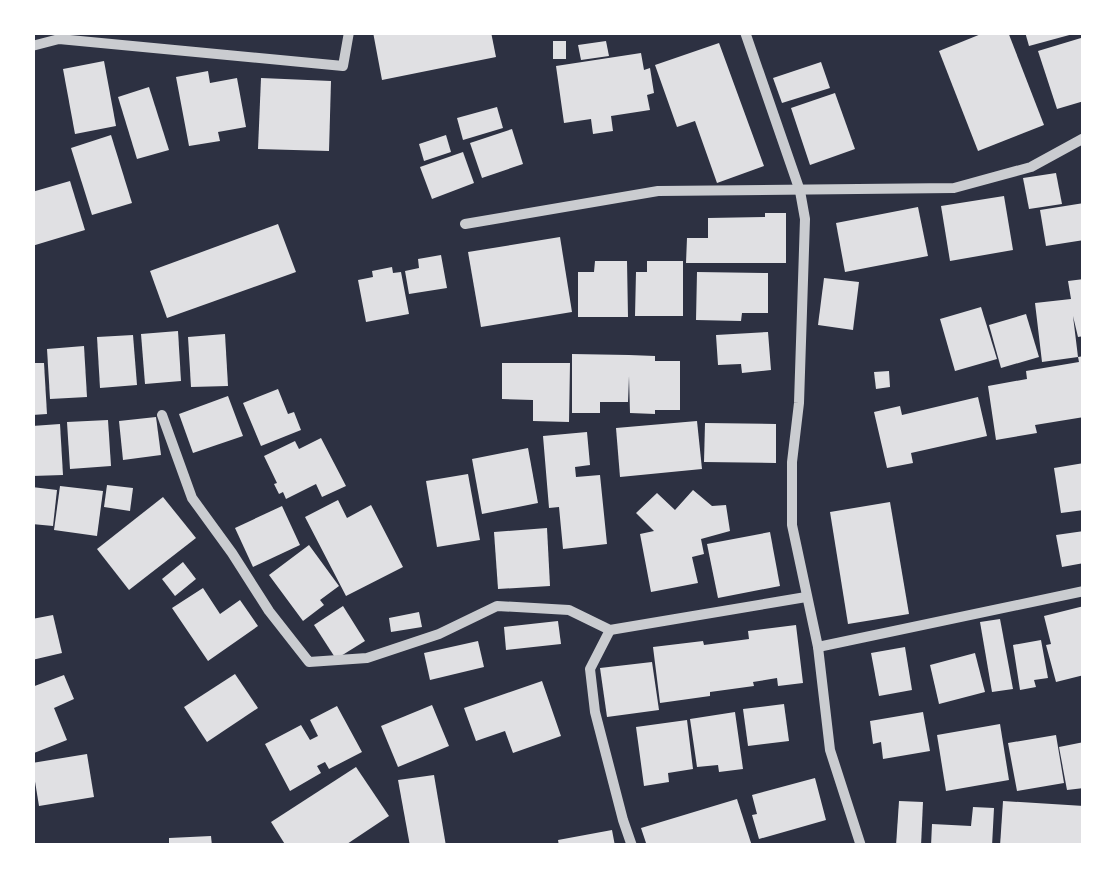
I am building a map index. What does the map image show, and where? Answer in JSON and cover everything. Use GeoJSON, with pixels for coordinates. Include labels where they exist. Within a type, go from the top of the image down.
{"type":"FeatureCollection","features":[{"type":"Feature","properties":{"kind":"street"},"geometry":{"type":"LineString","coordinates":[[32,46],[58,39],[344,66],[350,32]]}},
{"type":"Feature","properties":{"kind":"street"},"geometry":{"type":"LineString","coordinates":[[746,32],[800,191],[805,219],[792,525],[818,647],[830,750],[861,846]]}},
{"type":"Feature","properties":{"kind":"street"},"geometry":{"type":"LineString","coordinates":[[466,224],[658,191],[954,188],[1031,167],[1084,138]]}},
{"type":"Feature","properties":{"kind":"street"},"geometry":{"type":"LineString","coordinates":[[162,415],[192,498],[309,662],[367,658],[438,634],[497,606],[569,610],[610,630],[806,598]]}},
{"type":"Feature","properties":{"kind":"street"},"geometry":{"type":"LineString","coordinates":[[818,647],[1084,591]]}},
{"type":"Feature","properties":{"kind":"street"},"geometry":{"type":"LineString","coordinates":[[610,630],[590,669],[595,712],[632,846]]}},
{"type":"Feature","properties":{"kind":"building"},"geometry":{"type":"Polygon","coordinates":[[[373,32],[491,32],[496,57],[382,80],[373,32]]]}},
{"type":"Feature","properties":{"kind":"building"},"geometry":{"type":"Polygon","coordinates":[[[986,32],[1008,32],[1044,125],[978,151],[939,51],[986,32]]]}},
{"type":"Feature","properties":{"kind":"building"},"geometry":{"type":"Polygon","coordinates":[[[1025,32],[1073,32],[1073,34],[1029,46],[1025,32]]]}},
{"type":"Feature","properties":{"kind":"building"},"geometry":{"type":"Polygon","coordinates":[[[1081,38],[1084,101],[1057,109],[1038,51],[1081,38]]]}},
{"type":"Feature","properties":{"kind":"building"},"geometry":{"type":"Polygon","coordinates":[[[553,41],[566,41],[566,59],[553,59],[553,41]]]}},
{"type":"Feature","properties":{"kind":"building"},"geometry":{"type":"Polygon","coordinates":[[[606,41],[609,56],[581,60],[578,45],[606,41]]]}},
{"type":"Feature","properties":{"kind":"building"},"geometry":{"type":"Polygon","coordinates":[[[719,43],[764,166],[717,183],[695,121],[677,127],[655,65],[719,43]]]}},
{"type":"Feature","properties":{"kind":"building"},"geometry":{"type":"Polygon","coordinates":[[[641,53],[644,70],[650,68],[654,93],[647,95],[650,110],[611,116],[613,131],[593,134],[591,119],[564,123],[556,66],[641,53]]]}},
{"type":"Feature","properties":{"kind":"building"},"geometry":{"type":"Polygon","coordinates":[[[104,61],[116,126],[75,134],[63,69],[104,61]]]}},
{"type":"Feature","properties":{"kind":"building"},"geometry":{"type":"Polygon","coordinates":[[[821,62],[830,88],[782,103],[773,78],[821,62]]]}},
{"type":"Feature","properties":{"kind":"building"},"geometry":{"type":"Polygon","coordinates":[[[208,71],[210,83],[237,78],[246,127],[218,132],[220,141],[189,146],[176,77],[208,71]]]}},
{"type":"Feature","properties":{"kind":"building"},"geometry":{"type":"Polygon","coordinates":[[[261,78],[331,81],[329,151],[258,149],[261,78]]]}},
{"type":"Feature","properties":{"kind":"building"},"geometry":{"type":"Polygon","coordinates":[[[149,87],[169,150],[137,159],[118,97],[149,87]]]}},
{"type":"Feature","properties":{"kind":"building"},"geometry":{"type":"Polygon","coordinates":[[[835,93],[855,149],[810,165],[791,108],[835,93]]]}},
{"type":"Feature","properties":{"kind":"building"},"geometry":{"type":"Polygon","coordinates":[[[497,107],[503,128],[463,140],[457,118],[497,107]]]}},
{"type":"Feature","properties":{"kind":"building"},"geometry":{"type":"Polygon","coordinates":[[[512,129],[523,164],[482,178],[470,143],[512,129]]]}},
{"type":"Feature","properties":{"kind":"building"},"geometry":{"type":"Polygon","coordinates":[[[111,135],[132,203],[92,215],[71,148],[111,135]]]}},
{"type":"Feature","properties":{"kind":"building"},"geometry":{"type":"Polygon","coordinates":[[[446,135],[451,152],[424,161],[419,144],[446,135]]]}},
{"type":"Feature","properties":{"kind":"building"},"geometry":{"type":"Polygon","coordinates":[[[463,152],[474,183],[432,199],[420,167],[463,152]]]}},
{"type":"Feature","properties":{"kind":"building"},"geometry":{"type":"Polygon","coordinates":[[[1056,173],[1062,204],[1029,209],[1023,178],[1056,173]]]}},
{"type":"Feature","properties":{"kind":"building"},"geometry":{"type":"Polygon","coordinates":[[[70,181],[85,230],[32,246],[32,192],[70,181]]]}},
{"type":"Feature","properties":{"kind":"building"},"geometry":{"type":"Polygon","coordinates":[[[1004,196],[1013,250],[950,261],[941,206],[1004,196]]]}},
{"type":"Feature","properties":{"kind":"building"},"geometry":{"type":"Polygon","coordinates":[[[1084,203],[1084,240],[1046,246],[1040,210],[1084,203]]]}},
{"type":"Feature","properties":{"kind":"building"},"geometry":{"type":"Polygon","coordinates":[[[918,207],[928,256],[845,272],[836,223],[918,207]]]}},
{"type":"Feature","properties":{"kind":"building"},"geometry":{"type":"Polygon","coordinates":[[[765,213],[786,213],[786,263],[686,263],[687,238],[708,238],[708,218],[765,217],[765,213]]]}},
{"type":"Feature","properties":{"kind":"building"},"geometry":{"type":"Polygon","coordinates":[[[278,224],[296,272],[167,318],[150,271],[278,224]]]}},
{"type":"Feature","properties":{"kind":"building"},"geometry":{"type":"Polygon","coordinates":[[[560,237],[572,312],[481,327],[468,252],[560,237]]]}},
{"type":"Feature","properties":{"kind":"building"},"geometry":{"type":"Polygon","coordinates":[[[441,255],[447,288],[409,294],[405,271],[419,268],[418,259],[441,255]]]}},
{"type":"Feature","properties":{"kind":"building"},"geometry":{"type":"Polygon","coordinates":[[[595,261],[627,261],[628,317],[578,317],[578,272],[594,272],[595,261]]]}},
{"type":"Feature","properties":{"kind":"building"},"geometry":{"type":"Polygon","coordinates":[[[647,261],[683,261],[683,316],[635,316],[636,272],[647,272],[647,261]]]}},
{"type":"Feature","properties":{"kind":"building"},"geometry":{"type":"Polygon","coordinates":[[[392,267],[393,273],[401,272],[409,314],[366,322],[358,280],[373,277],[372,271],[392,267]]]}},
{"type":"Feature","properties":{"kind":"building"},"geometry":{"type":"Polygon","coordinates":[[[697,272],[768,273],[768,313],[742,313],[741,321],[696,320],[697,272]]]}},
{"type":"Feature","properties":{"kind":"building"},"geometry":{"type":"Polygon","coordinates":[[[824,278],[859,282],[853,330],[818,325],[824,278]]]}},
{"type":"Feature","properties":{"kind":"building"},"geometry":{"type":"Polygon","coordinates":[[[1084,279],[1084,336],[1078,337],[1073,316],[1078,357],[1042,362],[1035,303],[1071,299],[1068,281],[1084,279]]]}},
{"type":"Feature","properties":{"kind":"building"},"geometry":{"type":"Polygon","coordinates":[[[981,307],[997,359],[955,371],[940,319],[981,307]]]}},
{"type":"Feature","properties":{"kind":"building"},"geometry":{"type":"Polygon","coordinates":[[[1026,314],[1039,357],[1001,368],[989,325],[1026,314]]]}},
{"type":"Feature","properties":{"kind":"building"},"geometry":{"type":"Polygon","coordinates":[[[178,331],[181,381],[145,384],[141,334],[178,331]]]}},
{"type":"Feature","properties":{"kind":"building"},"geometry":{"type":"Polygon","coordinates":[[[768,332],[771,370],[742,373],[741,364],[718,365],[716,335],[768,332]]]}},
{"type":"Feature","properties":{"kind":"building"},"geometry":{"type":"Polygon","coordinates":[[[225,334],[228,386],[191,387],[188,337],[225,334]]]}},
{"type":"Feature","properties":{"kind":"building"},"geometry":{"type":"Polygon","coordinates":[[[133,335],[137,385],[100,388],[97,337],[133,335]]]}},
{"type":"Feature","properties":{"kind":"building"},"geometry":{"type":"Polygon","coordinates":[[[84,346],[87,397],[50,399],[47,349],[84,346]]]}},
{"type":"Feature","properties":{"kind":"building"},"geometry":{"type":"Polygon","coordinates":[[[572,354],[655,356],[655,361],[680,361],[680,410],[630,413],[629,376],[628,402],[600,402],[600,413],[572,413],[572,354]]]}},
{"type":"Feature","properties":{"kind":"building"},"geometry":{"type":"Polygon","coordinates":[[[1084,356],[1084,417],[1035,425],[1037,433],[996,440],[988,386],[1027,379],[1026,371],[1079,362],[1078,357],[1084,356]]]}},
{"type":"Feature","properties":{"kind":"building"},"geometry":{"type":"Polygon","coordinates":[[[32,363],[44,363],[47,414],[32,415],[32,363]]]}},
{"type":"Feature","properties":{"kind":"building"},"geometry":{"type":"Polygon","coordinates":[[[502,363],[570,363],[569,422],[533,421],[533,400],[502,399],[502,363]]]}},
{"type":"Feature","properties":{"kind":"building"},"geometry":{"type":"Polygon","coordinates":[[[889,371],[890,387],[876,389],[874,372],[889,371]]]}},
{"type":"Feature","properties":{"kind":"building"},"geometry":{"type":"Polygon","coordinates":[[[278,389],[288,414],[294,412],[301,430],[261,446],[243,403],[278,389]]]}},
{"type":"Feature","properties":{"kind":"building"},"geometry":{"type":"Polygon","coordinates":[[[228,396],[243,436],[193,453],[179,414],[228,396]]]}},
{"type":"Feature","properties":{"kind":"building"},"geometry":{"type":"Polygon","coordinates":[[[978,397],[987,436],[911,453],[913,463],[887,468],[874,412],[900,406],[902,415],[978,397]]]}},
{"type":"Feature","properties":{"kind":"building"},"geometry":{"type":"Polygon","coordinates":[[[156,417],[161,455],[123,460],[119,421],[156,417]]]}},
{"type":"Feature","properties":{"kind":"building"},"geometry":{"type":"Polygon","coordinates":[[[108,420],[111,466],[70,469],[67,422],[108,420]]]}},
{"type":"Feature","properties":{"kind":"building"},"geometry":{"type":"Polygon","coordinates":[[[697,421],[702,469],[620,477],[616,428],[697,421]]]}},
{"type":"Feature","properties":{"kind":"building"},"geometry":{"type":"Polygon","coordinates":[[[705,423],[776,424],[776,463],[704,462],[705,423]]]}},
{"type":"Feature","properties":{"kind":"building"},"geometry":{"type":"Polygon","coordinates":[[[60,424],[63,475],[32,476],[32,426],[60,424]]]}},
{"type":"Feature","properties":{"kind":"building"},"geometry":{"type":"Polygon","coordinates":[[[587,432],[590,465],[575,467],[576,477],[600,475],[607,544],[563,549],[559,507],[549,508],[543,436],[587,432]]]}},
{"type":"Feature","properties":{"kind":"building"},"geometry":{"type":"Polygon","coordinates":[[[321,438],[346,486],[322,497],[316,484],[286,499],[283,492],[279,494],[264,456],[295,441],[299,449],[321,438]]]}},
{"type":"Feature","properties":{"kind":"building"},"geometry":{"type":"Polygon","coordinates":[[[528,448],[538,503],[482,514],[472,459],[528,448]]]}},
{"type":"Feature","properties":{"kind":"building"},"geometry":{"type":"Polygon","coordinates":[[[1084,463],[1084,510],[1061,513],[1054,468],[1084,463]]]}},
{"type":"Feature","properties":{"kind":"building"},"geometry":{"type":"Polygon","coordinates":[[[468,474],[480,540],[437,547],[426,481],[468,474]]]}},
{"type":"Feature","properties":{"kind":"building"},"geometry":{"type":"Polygon","coordinates":[[[107,485],[133,488],[130,511],[104,507],[107,485]]]}},
{"type":"Feature","properties":{"kind":"building"},"geometry":{"type":"Polygon","coordinates":[[[60,486],[103,491],[97,536],[54,530],[60,486]]]}},
{"type":"Feature","properties":{"kind":"building"},"geometry":{"type":"Polygon","coordinates":[[[32,487],[57,490],[53,526],[32,524],[32,487]]]}},
{"type":"Feature","properties":{"kind":"building"},"geometry":{"type":"Polygon","coordinates":[[[693,490],[712,506],[726,505],[730,531],[701,539],[704,554],[692,557],[698,583],[651,592],[640,534],[654,531],[636,513],[657,493],[675,510],[693,490]]]}},
{"type":"Feature","properties":{"kind":"building"},"geometry":{"type":"Polygon","coordinates":[[[163,497],[196,538],[129,590],[97,549],[163,497]]]}},
{"type":"Feature","properties":{"kind":"building"},"geometry":{"type":"Polygon","coordinates":[[[338,500],[347,518],[371,505],[403,567],[346,596],[305,517],[338,500]]]}},
{"type":"Feature","properties":{"kind":"building"},"geometry":{"type":"Polygon","coordinates":[[[890,502],[909,614],[848,624],[830,512],[890,502]]]}},
{"type":"Feature","properties":{"kind":"building"},"geometry":{"type":"Polygon","coordinates":[[[282,506],[300,545],[253,567],[235,528],[282,506]]]}},
{"type":"Feature","properties":{"kind":"building"},"geometry":{"type":"Polygon","coordinates":[[[547,528],[550,586],[498,589],[494,532],[547,528]]]}},
{"type":"Feature","properties":{"kind":"building"},"geometry":{"type":"Polygon","coordinates":[[[1084,531],[1084,563],[1062,567],[1056,535],[1084,531]]]}},
{"type":"Feature","properties":{"kind":"building"},"geometry":{"type":"Polygon","coordinates":[[[770,532],[780,586],[718,598],[707,544],[770,532]]]}},
{"type":"Feature","properties":{"kind":"building"},"geometry":{"type":"Polygon","coordinates":[[[309,545],[339,586],[320,600],[324,605],[303,621],[269,575],[309,545]]]}},
{"type":"Feature","properties":{"kind":"building"},"geometry":{"type":"Polygon","coordinates":[[[183,562],[196,579],[175,596],[162,579],[183,562]]]}},
{"type":"Feature","properties":{"kind":"building"},"geometry":{"type":"Polygon","coordinates":[[[203,588],[220,614],[240,600],[258,626],[208,661],[172,608],[203,588]]]}},
{"type":"Feature","properties":{"kind":"building"},"geometry":{"type":"Polygon","coordinates":[[[343,606],[365,641],[336,659],[314,625],[343,606]]]}},
{"type":"Feature","properties":{"kind":"building"},"geometry":{"type":"Polygon","coordinates":[[[1084,606],[1084,675],[1056,682],[1046,645],[1051,644],[1044,616],[1084,606]]]}},
{"type":"Feature","properties":{"kind":"building"},"geometry":{"type":"Polygon","coordinates":[[[419,612],[422,627],[391,632],[389,618],[419,612]]]}},
{"type":"Feature","properties":{"kind":"building"},"geometry":{"type":"Polygon","coordinates":[[[53,615],[62,653],[32,660],[32,619],[53,615]]]}},
{"type":"Feature","properties":{"kind":"building"},"geometry":{"type":"Polygon","coordinates":[[[1000,619],[1013,689],[992,692],[980,622],[1000,619]]]}},
{"type":"Feature","properties":{"kind":"building"},"geometry":{"type":"Polygon","coordinates":[[[558,621],[561,644],[506,650],[504,627],[558,621]]]}},
{"type":"Feature","properties":{"kind":"building"},"geometry":{"type":"Polygon","coordinates":[[[796,625],[803,683],[778,686],[777,678],[753,682],[754,686],[710,692],[710,696],[660,703],[653,647],[749,639],[748,631],[796,625]]]}},
{"type":"Feature","properties":{"kind":"building"},"geometry":{"type":"Polygon","coordinates":[[[1041,640],[1048,678],[1034,680],[1036,687],[1020,690],[1013,645],[1041,640]]]}},
{"type":"Feature","properties":{"kind":"building"},"geometry":{"type":"Polygon","coordinates":[[[478,641],[484,667],[430,680],[424,653],[478,641]]]}},
{"type":"Feature","properties":{"kind":"building"},"geometry":{"type":"Polygon","coordinates":[[[905,647],[912,690],[879,696],[871,653],[905,647]]]}},
{"type":"Feature","properties":{"kind":"building"},"geometry":{"type":"Polygon","coordinates":[[[975,653],[985,692],[939,704],[930,665],[975,653]]]}},
{"type":"Feature","properties":{"kind":"building"},"geometry":{"type":"Polygon","coordinates":[[[652,662],[659,710],[607,717],[600,668],[652,662]]]}},
{"type":"Feature","properties":{"kind":"building"},"geometry":{"type":"Polygon","coordinates":[[[235,674],[258,708],[207,742],[184,707],[235,674]]]}},
{"type":"Feature","properties":{"kind":"building"},"geometry":{"type":"Polygon","coordinates":[[[64,675],[74,699],[54,708],[67,740],[34,753],[32,687],[64,675]]]}},
{"type":"Feature","properties":{"kind":"building"},"geometry":{"type":"Polygon","coordinates":[[[542,681],[561,736],[513,753],[505,731],[476,741],[464,708],[542,681]]]}},
{"type":"Feature","properties":{"kind":"building"},"geometry":{"type":"Polygon","coordinates":[[[784,704],[789,741],[748,746],[743,709],[784,704]]]}},
{"type":"Feature","properties":{"kind":"building"},"geometry":{"type":"Polygon","coordinates":[[[432,705],[449,746],[398,767],[381,726],[432,705]]]}},
{"type":"Feature","properties":{"kind":"building"},"geometry":{"type":"Polygon","coordinates":[[[337,706],[362,752],[329,769],[325,762],[317,766],[321,773],[290,791],[265,744],[301,725],[310,740],[318,736],[310,720],[337,706]]]}},
{"type":"Feature","properties":{"kind":"building"},"geometry":{"type":"Polygon","coordinates":[[[735,712],[743,769],[719,772],[718,765],[697,767],[690,719],[735,712]]]}},
{"type":"Feature","properties":{"kind":"building"},"geometry":{"type":"Polygon","coordinates":[[[923,712],[930,751],[883,759],[881,742],[873,744],[870,721],[923,712]]]}},
{"type":"Feature","properties":{"kind":"building"},"geometry":{"type":"Polygon","coordinates":[[[687,720],[693,769],[668,773],[669,782],[644,786],[636,727],[687,720]]]}},
{"type":"Feature","properties":{"kind":"building"},"geometry":{"type":"Polygon","coordinates":[[[1000,724],[1009,780],[946,791],[937,735],[1000,724]]]}},
{"type":"Feature","properties":{"kind":"building"},"geometry":{"type":"Polygon","coordinates":[[[1056,735],[1064,783],[1017,791],[1008,743],[1056,735]]]}},
{"type":"Feature","properties":{"kind":"building"},"geometry":{"type":"Polygon","coordinates":[[[1084,742],[1084,788],[1067,790],[1059,747],[1084,742]]]}},
{"type":"Feature","properties":{"kind":"building"},"geometry":{"type":"Polygon","coordinates":[[[87,754],[94,797],[39,806],[32,763],[87,754]]]}},
{"type":"Feature","properties":{"kind":"building"},"geometry":{"type":"Polygon","coordinates":[[[356,767],[389,816],[344,846],[286,846],[271,822],[356,767]]]}},
{"type":"Feature","properties":{"kind":"building"},"geometry":{"type":"Polygon","coordinates":[[[434,775],[446,846],[410,846],[398,780],[434,775]]]}},
{"type":"Feature","properties":{"kind":"building"},"geometry":{"type":"Polygon","coordinates":[[[815,778],[826,820],[759,839],[752,815],[757,814],[752,795],[815,778]]]}},
{"type":"Feature","properties":{"kind":"building"},"geometry":{"type":"Polygon","coordinates":[[[737,799],[752,846],[647,846],[641,828],[737,799]]]}},
{"type":"Feature","properties":{"kind":"building"},"geometry":{"type":"Polygon","coordinates":[[[899,801],[923,802],[921,846],[896,846],[899,801]]]}},
{"type":"Feature","properties":{"kind":"building"},"geometry":{"type":"Polygon","coordinates":[[[1003,801],[1084,806],[1084,846],[1000,846],[1003,801]]]}},
{"type":"Feature","properties":{"kind":"building"},"geometry":{"type":"Polygon","coordinates":[[[973,807],[994,808],[992,846],[931,846],[932,824],[971,826],[973,807]]]}},
{"type":"Feature","properties":{"kind":"building"},"geometry":{"type":"Polygon","coordinates":[[[612,830],[615,846],[559,846],[558,840],[612,830]]]}},
{"type":"Feature","properties":{"kind":"building"},"geometry":{"type":"Polygon","coordinates":[[[211,836],[212,846],[169,846],[169,838],[211,836]]]}}]}
